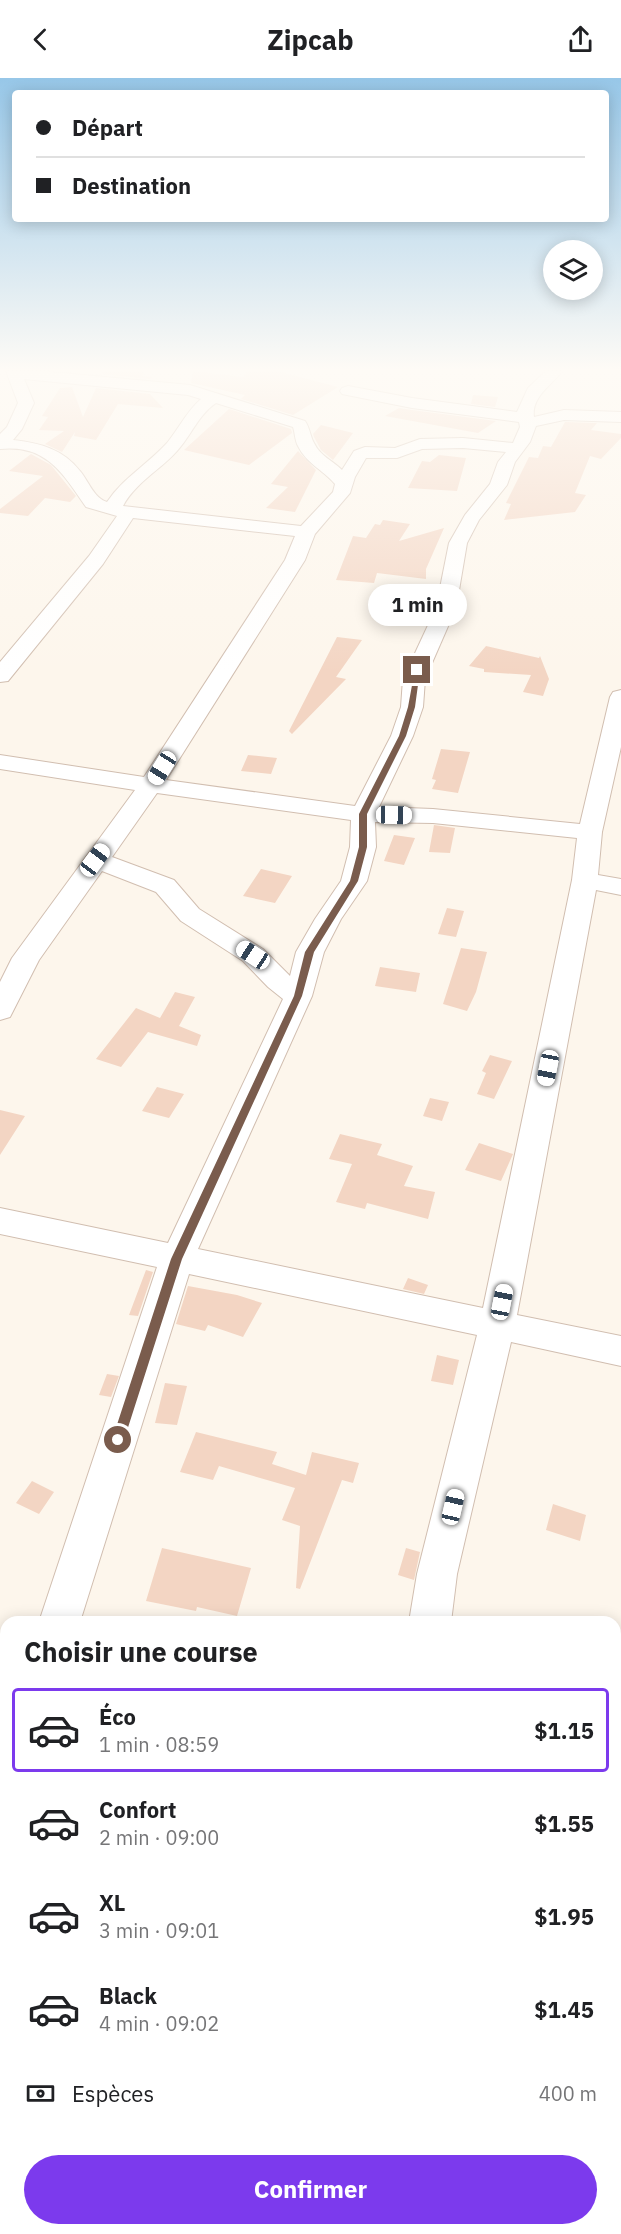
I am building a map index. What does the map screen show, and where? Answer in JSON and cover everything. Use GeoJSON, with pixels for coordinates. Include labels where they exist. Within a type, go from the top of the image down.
{"type":"FeatureCollection","features":[{"type":"Feature","properties":{"kind":"street"},"geometry":{"type":"LineString","coordinates":[[71,472],[92,503],[121,511],[306,532]]}},
{"type":"Feature","properties":{"kind":"street"},"geometry":{"type":"LineString","coordinates":[[0,676],[96,560],[121,511],[119,495],[145,472]]}},
{"type":"Feature","properties":{"kind":"street"},"geometry":{"type":"LineString","coordinates":[[333,472],[344,483]]}},
{"type":"Feature","properties":{"kind":"street"},"geometry":{"type":"LineString","coordinates":[[0,1010],[26,958],[151,785],[295,560],[306,532],[341,493],[351,472]]}},
{"type":"Feature","properties":{"kind":"street"},"geometry":{"type":"LineString","coordinates":[[61,1616],[177,1259],[298,996],[310,952],[354,881],[363,847],[363,814],[402,736],[412,707],[417,670],[446,608],[458,543],[471,519],[498,485],[503,472]]}},
{"type":"Feature","properties":{"kind":"street"},"geometry":{"type":"LineString","coordinates":[[431,1616],[437,1575],[497,1326],[585,880],[590,832],[610,796],[621,697]]}},
{"type":"Feature","properties":{"kind":"street"},"geometry":{"type":"LineString","coordinates":[[0,762],[363,814],[432,816],[590,832]]}},
{"type":"Feature","properties":{"kind":"street"},"geometry":{"type":"LineString","coordinates":[[95,860],[136,873],[165,886],[190,915],[253,955],[278,981],[298,996]]}},
{"type":"Feature","properties":{"kind":"street"},"geometry":{"type":"LineString","coordinates":[[585,880],[621,887]]}},
{"type":"Feature","properties":{"kind":"street"},"geometry":{"type":"LineString","coordinates":[[0,1221],[621,1351]]}},
{"type":"Feature","properties":{"kind":"building"},"geometry":{"type":"Polygon","coordinates":[[[13,472],[56,472],[76,496],[70,502],[45,498],[28,516],[0,513],[0,509],[43,476],[13,472]]]}},
{"type":"Feature","properties":{"kind":"building"},"geometry":{"type":"Polygon","coordinates":[[[281,472],[315,472],[295,512],[266,508],[288,487],[271,484],[281,472]]]}},
{"type":"Feature","properties":{"kind":"building"},"geometry":{"type":"Polygon","coordinates":[[[416,472],[462,472],[457,491],[408,488],[416,472]]]}},
{"type":"Feature","properties":{"kind":"building"},"geometry":{"type":"Polygon","coordinates":[[[522,472],[584,472],[575,493],[586,495],[575,512],[504,520],[511,504],[506,503],[522,472]]]}},
{"type":"Feature","properties":{"kind":"building"},"geometry":{"type":"Polygon","coordinates":[[[383,520],[410,524],[399,541],[444,528],[426,569],[426,579],[377,573],[374,583],[336,580],[353,536],[366,538],[375,524],[380,525],[383,520]]]}},
{"type":"Feature","properties":{"kind":"building"},"geometry":{"type":"Polygon","coordinates":[[[337,637],[362,640],[336,677],[346,679],[292,734],[289,731],[337,637]]]}},
{"type":"Feature","properties":{"kind":"building"},"geometry":{"type":"Polygon","coordinates":[[[486,646],[539,658],[540,656],[549,679],[543,696],[523,692],[531,675],[484,672],[484,669],[469,666],[486,646]]]}},
{"type":"Feature","properties":{"kind":"building"},"geometry":{"type":"Polygon","coordinates":[[[441,749],[470,752],[458,793],[432,789],[436,780],[432,779],[441,749]]]}},
{"type":"Feature","properties":{"kind":"building"},"geometry":{"type":"Polygon","coordinates":[[[248,755],[277,758],[271,774],[241,771],[248,755]]]}},
{"type":"Feature","properties":{"kind":"building"},"geometry":{"type":"Polygon","coordinates":[[[434,825],[455,828],[450,853],[429,852],[434,825]]]}},
{"type":"Feature","properties":{"kind":"building"},"geometry":{"type":"Polygon","coordinates":[[[394,835],[415,838],[404,865],[384,861],[394,835]]]}},
{"type":"Feature","properties":{"kind":"building"},"geometry":{"type":"Polygon","coordinates":[[[261,869],[292,876],[275,903],[243,896],[261,869]]]}},
{"type":"Feature","properties":{"kind":"building"},"geometry":{"type":"Polygon","coordinates":[[[447,908],[464,911],[456,937],[438,934],[447,908]]]}},
{"type":"Feature","properties":{"kind":"building"},"geometry":{"type":"Polygon","coordinates":[[[461,948],[487,952],[476,992],[467,1011],[443,1004],[461,948]]]}},
{"type":"Feature","properties":{"kind":"building"},"geometry":{"type":"Polygon","coordinates":[[[380,967],[420,973],[416,992],[375,986],[380,967]]]}},
{"type":"Feature","properties":{"kind":"building"},"geometry":{"type":"Polygon","coordinates":[[[175,992],[195,997],[179,1026],[201,1035],[197,1046],[148,1032],[121,1067],[96,1059],[136,1008],[160,1018],[175,992]]]}},
{"type":"Feature","properties":{"kind":"building"},"geometry":{"type":"Polygon","coordinates":[[[490,1055],[512,1061],[494,1099],[477,1094],[486,1073],[482,1071],[490,1055]]]}},
{"type":"Feature","properties":{"kind":"building"},"geometry":{"type":"Polygon","coordinates":[[[157,1087],[184,1094],[169,1118],[142,1111],[157,1087]]]}},
{"type":"Feature","properties":{"kind":"building"},"geometry":{"type":"Polygon","coordinates":[[[430,1098],[449,1102],[442,1121],[423,1116],[430,1098]]]}},
{"type":"Feature","properties":{"kind":"building"},"geometry":{"type":"Polygon","coordinates":[[[0,1110],[25,1116],[0,1155],[0,1110]]]}},
{"type":"Feature","properties":{"kind":"building"},"geometry":{"type":"Polygon","coordinates":[[[340,1134],[382,1144],[377,1155],[413,1166],[404,1186],[435,1192],[428,1219],[367,1203],[365,1209],[336,1202],[352,1164],[329,1159],[340,1134]]]}},
{"type":"Feature","properties":{"kind":"building"},"geometry":{"type":"Polygon","coordinates":[[[479,1143],[513,1154],[501,1181],[465,1170],[479,1143]]]}},
{"type":"Feature","properties":{"kind":"building"},"geometry":{"type":"Polygon","coordinates":[[[146,1270],[153,1272],[138,1316],[129,1315],[146,1270]]]}},
{"type":"Feature","properties":{"kind":"building"},"geometry":{"type":"Polygon","coordinates":[[[408,1278],[428,1285],[424,1294],[403,1289],[408,1278]]]}},
{"type":"Feature","properties":{"kind":"building"},"geometry":{"type":"Polygon","coordinates":[[[188,1286],[237,1295],[262,1303],[243,1337],[208,1325],[205,1331],[176,1324],[188,1286]]]}},
{"type":"Feature","properties":{"kind":"building"},"geometry":{"type":"Polygon","coordinates":[[[437,1355],[459,1360],[453,1385],[431,1381],[437,1355]]]}},
{"type":"Feature","properties":{"kind":"building"},"geometry":{"type":"Polygon","coordinates":[[[107,1374],[119,1376],[111,1397],[99,1395],[107,1374]]]}},
{"type":"Feature","properties":{"kind":"building"},"geometry":{"type":"Polygon","coordinates":[[[165,1383],[187,1386],[177,1425],[155,1423],[165,1383]]]}},
{"type":"Feature","properties":{"kind":"building"},"geometry":{"type":"Polygon","coordinates":[[[196,1432],[277,1452],[272,1464],[306,1475],[312,1452],[359,1463],[353,1483],[342,1480],[300,1589],[296,1588],[300,1526],[282,1520],[295,1488],[219,1466],[213,1480],[180,1472],[196,1432]]]}},
{"type":"Feature","properties":{"kind":"building"},"geometry":{"type":"Polygon","coordinates":[[[32,1481],[54,1492],[39,1514],[16,1503],[32,1481]]]}},
{"type":"Feature","properties":{"kind":"building"},"geometry":{"type":"Polygon","coordinates":[[[553,1504],[586,1515],[580,1541],[546,1530],[553,1504]]]}},
{"type":"Feature","properties":{"kind":"building"},"geometry":{"type":"Polygon","coordinates":[[[162,1548],[251,1568],[237,1616],[197,1607],[196,1611],[146,1601],[162,1548]]]}},
{"type":"Feature","properties":{"kind":"building"},"geometry":{"type":"Polygon","coordinates":[[[406,1548],[420,1552],[414,1580],[398,1575],[406,1548]]]}},
{"type":"Feature","properties":{"kind":"route"},"geometry":{"type":"LineString","coordinates":[[118,1440],[177,1259],[298,996],[310,952],[328,919],[354,881],[363,847],[363,814],[402,736],[412,707],[417,670]]}}]}
